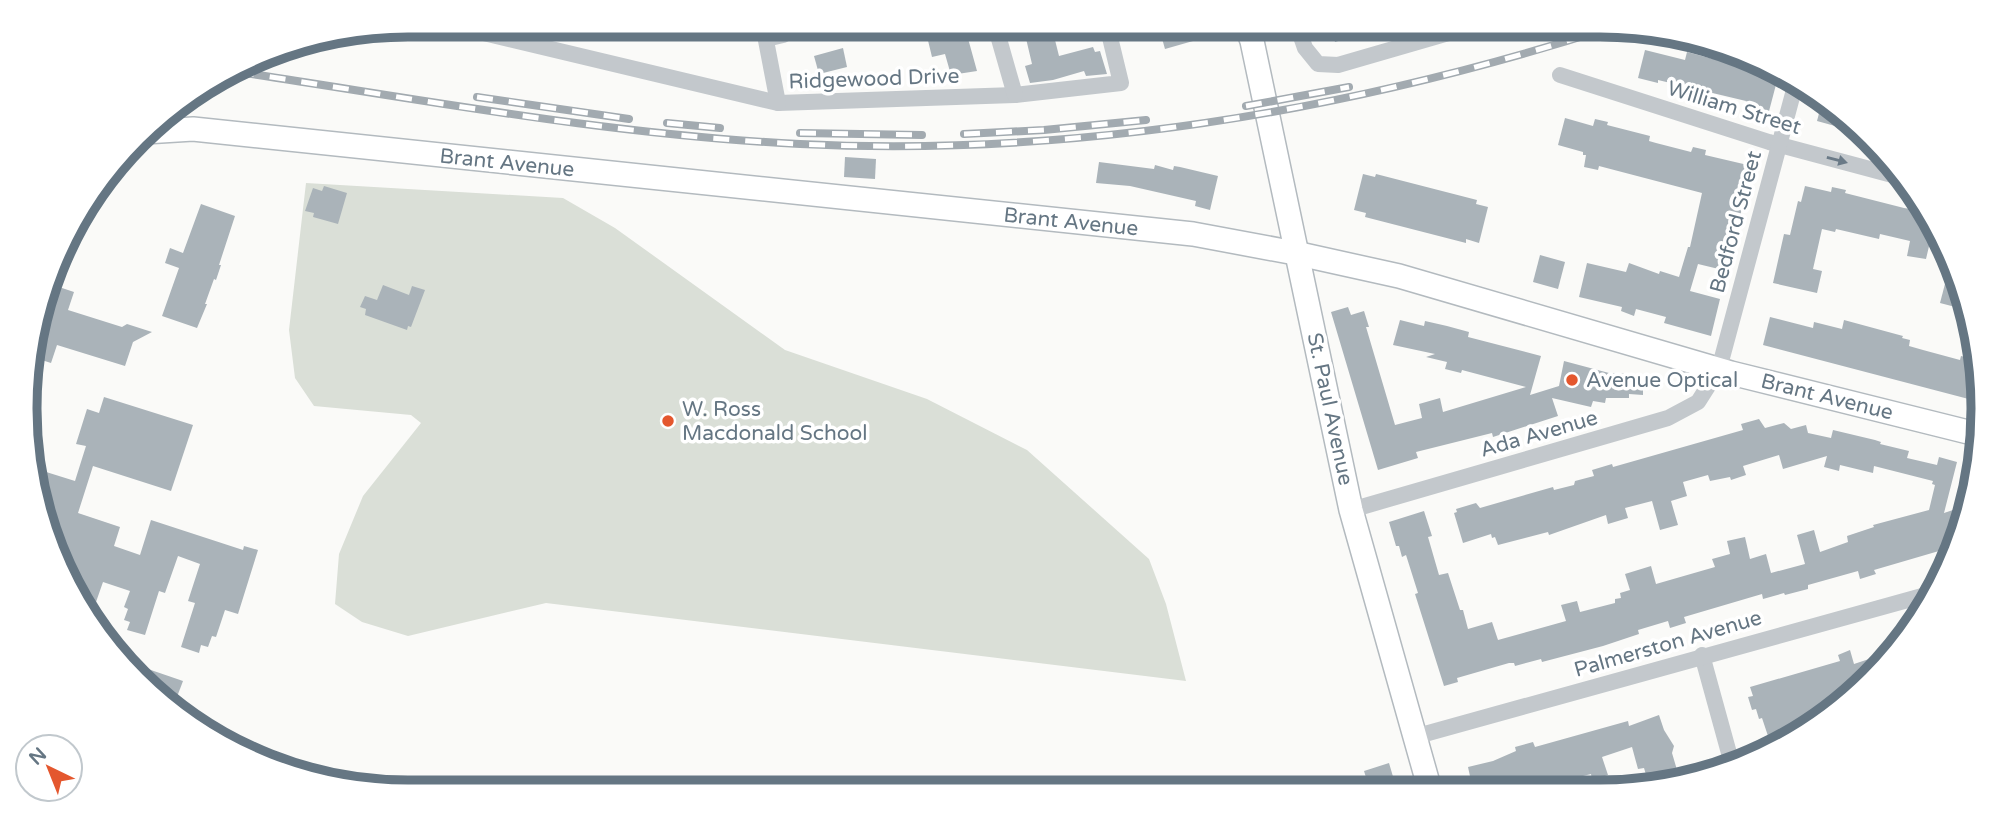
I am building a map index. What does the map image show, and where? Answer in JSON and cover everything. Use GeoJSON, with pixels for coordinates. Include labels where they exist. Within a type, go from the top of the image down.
{"type":"FeatureCollection","features":[{"type":"Feature","properties":{"kind":"main road","name":"St. Paul Avenue"},"geometry":{"type":"LineString","coordinates":[[1251,37],[1351,510],[1427,780]]}},
{"type":"Feature","properties":{"kind":"main road"},"geometry":{"type":"LineString","coordinates":[[172,122],[192,130]]}},
{"type":"Feature","properties":{"kind":"main road","name":"Brant Avenue"},"geometry":{"type":"LineString","coordinates":[[161,131],[192,130],[1193,234],[1399,276],[1719,369],[1970,433]]}},
{"type":"Feature","properties":{"kind":"street","name":"Ridgewood Drive"},"geometry":{"type":"LineString","coordinates":[[504,37],[778,103],[1015,95],[1121,83],[1110,37]]}},
{"type":"Feature","properties":{"kind":"street"},"geometry":{"type":"LineString","coordinates":[[765,37],[778,103]]}},
{"type":"Feature","properties":{"kind":"street"},"geometry":{"type":"LineString","coordinates":[[999,37],[1015,95]]}},
{"type":"Feature","properties":{"kind":"street"},"geometry":{"type":"LineString","coordinates":[[1301,37],[1305,48],[1318,64],[1338,65],[1432,37]]}},
{"type":"Feature","properties":{"kind":"street","name":"William Street"},"geometry":{"type":"LineString","coordinates":[[1560,75],[1774,143],[1887,174]]}},
{"type":"Feature","properties":{"kind":"street","name":"Bedford Street"},"geometry":{"type":"LineString","coordinates":[[1719,369],[1774,143],[1793,92]]}},
{"type":"Feature","properties":{"kind":"street","name":"Ada Avenue"},"geometry":{"type":"LineString","coordinates":[[1351,510],[1668,418],[1698,402],[1719,369]]}},
{"type":"Feature","properties":{"kind":"street","name":"Palmerston Avenue"},"geometry":{"type":"LineString","coordinates":[[1415,737],[1920,597]]}},
{"type":"Feature","properties":{"kind":"street"},"geometry":{"type":"LineString","coordinates":[[1702,655],[1730,757]]}},
{"type":"Feature","properties":{"kind":"shaded area"},"geometry":{"type":"Polygon","coordinates":[[[306,183],[563,198],[615,228],[785,350],[927,399],[1027,450],[1149,559],[1166,604],[1186,681],[546,603],[408,636],[362,622],[335,604],[339,554],[363,496],[421,423],[411,415],[314,406],[295,378],[289,330],[306,183]]]}},
{"type":"Feature","properties":{"kind":"building"},"geometry":{"type":"Polygon","coordinates":[[[927,37],[968,37],[977,71],[951,75],[945,54],[932,57],[927,37]]]}},
{"type":"Feature","properties":{"kind":"building"},"geometry":{"type":"Polygon","coordinates":[[[1026,37],[1054,37],[1059,56],[1093,47],[1095,52],[1100,51],[1107,74],[1086,76],[1084,71],[1030,83],[1025,66],[1032,64],[1026,37]]]}},
{"type":"Feature","properties":{"kind":"building"},"geometry":{"type":"Polygon","coordinates":[[[1162,37],[1199,37],[1200,39],[1165,49],[1162,37]]]}},
{"type":"Feature","properties":{"kind":"building"},"geometry":{"type":"Polygon","coordinates":[[[1334,37],[1351,37],[1335,42],[1334,37]]]}},
{"type":"Feature","properties":{"kind":"building"},"geometry":{"type":"Polygon","coordinates":[[[843,48],[847,67],[819,74],[814,56],[843,48]]]}},
{"type":"Feature","properties":{"kind":"building"},"geometry":{"type":"Polygon","coordinates":[[[1645,50],[1685,60],[1687,52],[1713,59],[1729,60],[1777,82],[1768,115],[1744,109],[1746,101],[1658,80],[1658,83],[1638,78],[1645,50]]]}},
{"type":"Feature","properties":{"kind":"building"},"geometry":{"type":"Polygon","coordinates":[[[1820,110],[1845,129],[1817,121],[1820,110]]]}},
{"type":"Feature","properties":{"kind":"building"},"geometry":{"type":"Polygon","coordinates":[[[1565,118],[1593,126],[1595,119],[1608,122],[1607,125],[1650,136],[1649,141],[1691,152],[1693,147],[1706,150],[1705,155],[1752,166],[1727,271],[1698,264],[1690,291],[1720,299],[1711,336],[1664,323],[1666,317],[1636,309],[1634,316],[1621,311],[1622,307],[1579,297],[1587,263],[1626,272],[1629,263],[1659,274],[1660,271],[1679,277],[1690,247],[1702,193],[1599,166],[1598,170],[1584,167],[1586,155],[1583,155],[1583,152],[1558,145],[1565,118]]]}},
{"type":"Feature","properties":{"kind":"building"},"geometry":{"type":"Polygon","coordinates":[[[845,157],[876,159],[875,179],[844,177],[845,157]]]}},
{"type":"Feature","properties":{"kind":"building"},"geometry":{"type":"Polygon","coordinates":[[[1099,162],[1154,169],[1155,165],[1173,170],[1174,166],[1218,176],[1210,210],[1195,206],[1196,201],[1130,186],[1096,183],[1099,162]]]}},
{"type":"Feature","properties":{"kind":"building"},"geometry":{"type":"Polygon","coordinates":[[[1363,174],[1375,177],[1376,174],[1477,200],[1476,204],[1488,207],[1479,243],[1466,239],[1466,243],[1365,217],[1366,213],[1354,210],[1363,174]]]}},
{"type":"Feature","properties":{"kind":"building"},"geometry":{"type":"Polygon","coordinates":[[[324,186],[347,193],[338,224],[313,217],[314,213],[305,211],[313,188],[322,191],[324,186]]]}},
{"type":"Feature","properties":{"kind":"building"},"geometry":{"type":"Polygon","coordinates":[[[1805,186],[1831,192],[1832,187],[1846,190],[1845,193],[1913,209],[1932,243],[1930,242],[1926,259],[1907,256],[1910,241],[1880,234],[1879,239],[1836,229],[1835,232],[1822,229],[1813,269],[1822,271],[1817,293],[1773,283],[1784,234],[1790,235],[1798,201],[1801,202],[1805,186]]]}},
{"type":"Feature","properties":{"kind":"building"},"geometry":{"type":"Polygon","coordinates":[[[201,204],[235,216],[216,280],[214,279],[197,328],[162,316],[179,268],[165,263],[170,248],[183,253],[201,204]]]}},
{"type":"Feature","properties":{"kind":"building"},"geometry":{"type":"Polygon","coordinates":[[[1540,255],[1565,262],[1558,289],[1533,282],[1540,255]]]}},
{"type":"Feature","properties":{"kind":"building"},"geometry":{"type":"Polygon","coordinates":[[[1946,280],[1949,281],[1958,308],[1940,303],[1946,280]]]}},
{"type":"Feature","properties":{"kind":"building"},"geometry":{"type":"Polygon","coordinates":[[[383,285],[409,295],[412,286],[425,290],[411,327],[408,326],[407,330],[365,315],[366,309],[360,307],[365,296],[377,300],[383,285]]]}},
{"type":"Feature","properties":{"kind":"building"},"geometry":{"type":"Polygon","coordinates":[[[57,286],[74,292],[68,310],[122,327],[127,324],[152,332],[133,342],[125,366],[57,345],[51,363],[40,360],[57,286]]]}},
{"type":"Feature","properties":{"kind":"building"},"geometry":{"type":"Polygon","coordinates":[[[1348,307],[1351,315],[1364,311],[1369,327],[1366,327],[1395,425],[1422,418],[1419,404],[1440,398],[1443,412],[1526,387],[1462,370],[1461,373],[1445,369],[1447,362],[1426,357],[1435,354],[1393,345],[1400,320],[1424,326],[1425,321],[1447,326],[1469,332],[1468,337],[1541,356],[1530,395],[1559,386],[1564,361],[1609,373],[1633,374],[1633,380],[1643,380],[1643,395],[1629,394],[1629,398],[1606,398],[1605,403],[1593,401],[1591,407],[1552,398],[1558,416],[1493,437],[1492,433],[1416,452],[1418,458],[1378,470],[1331,312],[1348,307]]]}},
{"type":"Feature","properties":{"kind":"building"},"geometry":{"type":"Polygon","coordinates":[[[1770,317],[1813,328],[1814,322],[1842,329],[1844,320],[1903,336],[1902,338],[1910,340],[1909,346],[1960,360],[1961,356],[1968,358],[1971,400],[1763,345],[1770,317]]]}},
{"type":"Feature","properties":{"kind":"building"},"geometry":{"type":"Polygon","coordinates":[[[104,397],[193,425],[171,491],[93,466],[78,513],[120,527],[114,546],[140,555],[151,520],[243,550],[244,546],[258,550],[238,614],[225,610],[216,637],[212,636],[208,647],[201,645],[199,653],[181,647],[195,603],[188,601],[200,564],[178,556],[165,593],[159,591],[145,635],[127,630],[130,622],[124,620],[128,609],[124,607],[130,591],[103,582],[94,607],[65,551],[49,505],[42,472],[75,481],[86,446],[76,444],[87,409],[99,413],[104,397]]]}},
{"type":"Feature","properties":{"kind":"building"},"geometry":{"type":"Polygon","coordinates":[[[1759,419],[1765,428],[1784,423],[1791,429],[1806,425],[1808,433],[1831,438],[1833,430],[1909,451],[1907,458],[1937,465],[1939,457],[1957,462],[1944,513],[1958,508],[1944,550],[1874,570],[1876,574],[1860,579],[1858,571],[1808,585],[1808,589],[1785,595],[1784,593],[1763,599],[1762,594],[1684,617],[1686,623],[1670,628],[1668,621],[1638,630],[1639,634],[1603,646],[1542,662],[1541,659],[1515,666],[1514,663],[1509,663],[1457,678],[1458,682],[1444,686],[1415,594],[1418,593],[1406,555],[1402,557],[1399,546],[1396,546],[1389,522],[1424,511],[1439,575],[1448,573],[1468,629],[1492,622],[1498,640],[1566,621],[1561,605],[1577,601],[1580,612],[1615,603],[1615,599],[1621,598],[1620,593],[1630,590],[1625,574],[1651,566],[1656,584],[1715,567],[1712,559],[1730,554],[1727,541],[1745,537],[1750,559],[1766,554],[1771,573],[1805,564],[1797,535],[1814,530],[1820,552],[1848,542],[1847,536],[1874,527],[1873,525],[1929,510],[1935,485],[1932,484],[1933,481],[1874,466],[1873,473],[1840,465],[1839,471],[1824,467],[1827,456],[1783,469],[1779,455],[1743,466],[1746,475],[1731,480],[1730,477],[1710,481],[1708,475],[1683,482],[1687,496],[1671,501],[1678,525],[1660,530],[1652,501],[1625,508],[1628,518],[1608,524],[1606,515],[1549,535],[1548,532],[1498,545],[1491,534],[1463,543],[1454,513],[1457,512],[1456,509],[1476,503],[1480,508],[1553,487],[1554,490],[1574,485],[1575,481],[1594,476],[1592,470],[1612,464],[1613,467],[1743,430],[1741,424],[1759,419]]]}},
{"type":"Feature","properties":{"kind":"building"},"geometry":{"type":"Polygon","coordinates":[[[1850,650],[1854,664],[1876,656],[1826,703],[1769,739],[1762,718],[1759,719],[1756,709],[1752,710],[1748,697],[1753,696],[1750,687],[1840,661],[1838,655],[1850,650]]]}},
{"type":"Feature","properties":{"kind":"building"},"geometry":{"type":"Polygon","coordinates":[[[148,669],[183,681],[176,699],[163,688],[147,672],[148,669]]]}},
{"type":"Feature","properties":{"kind":"building"},"geometry":{"type":"Polygon","coordinates":[[[1659,715],[1674,746],[1672,753],[1678,772],[1647,777],[1644,768],[1638,769],[1632,747],[1602,757],[1608,775],[1592,780],[1591,774],[1567,780],[1471,780],[1468,767],[1493,761],[1516,751],[1515,747],[1533,742],[1535,747],[1628,721],[1629,726],[1659,715]]]}},
{"type":"Feature","properties":{"kind":"building"},"geometry":{"type":"Polygon","coordinates":[[[1389,763],[1394,780],[1367,780],[1364,771],[1389,763]]]}},
{"type":"Feature","properties":{"kind":"railway"},"geometry":{"type":"LineString","coordinates":[[247,73],[518,115],[659,133],[800,144],[903,146],[1006,143],[1109,135],[1211,122],[1413,83],[1579,37]]}},
{"type":"Feature","properties":{"kind":"railway"},"geometry":{"type":"LineString","coordinates":[[1246,106],[1349,87]]}},
{"type":"Feature","properties":{"kind":"railway"},"geometry":{"type":"LineString","coordinates":[[477,97],[629,119]]}},
{"type":"Feature","properties":{"kind":"railway"},"geometry":{"type":"LineString","coordinates":[[964,134],[1044,130],[1146,120]]}},
{"type":"Feature","properties":{"kind":"railway"},"geometry":{"type":"LineString","coordinates":[[667,123],[720,128]]}},
{"type":"Feature","properties":{"kind":"railway"},"geometry":{"type":"LineString","coordinates":[[800,133],[922,135]]}},
{"type":"Feature","properties":{"kind":"place","name":"Avenue Optical"},"geometry":{"type":"Point","coordinates":[1572,380]}},
{"type":"Feature","properties":{"kind":"place","name":"W. Ross Macdonald School"},"geometry":{"type":"Point","coordinates":[668,421]}}]}
